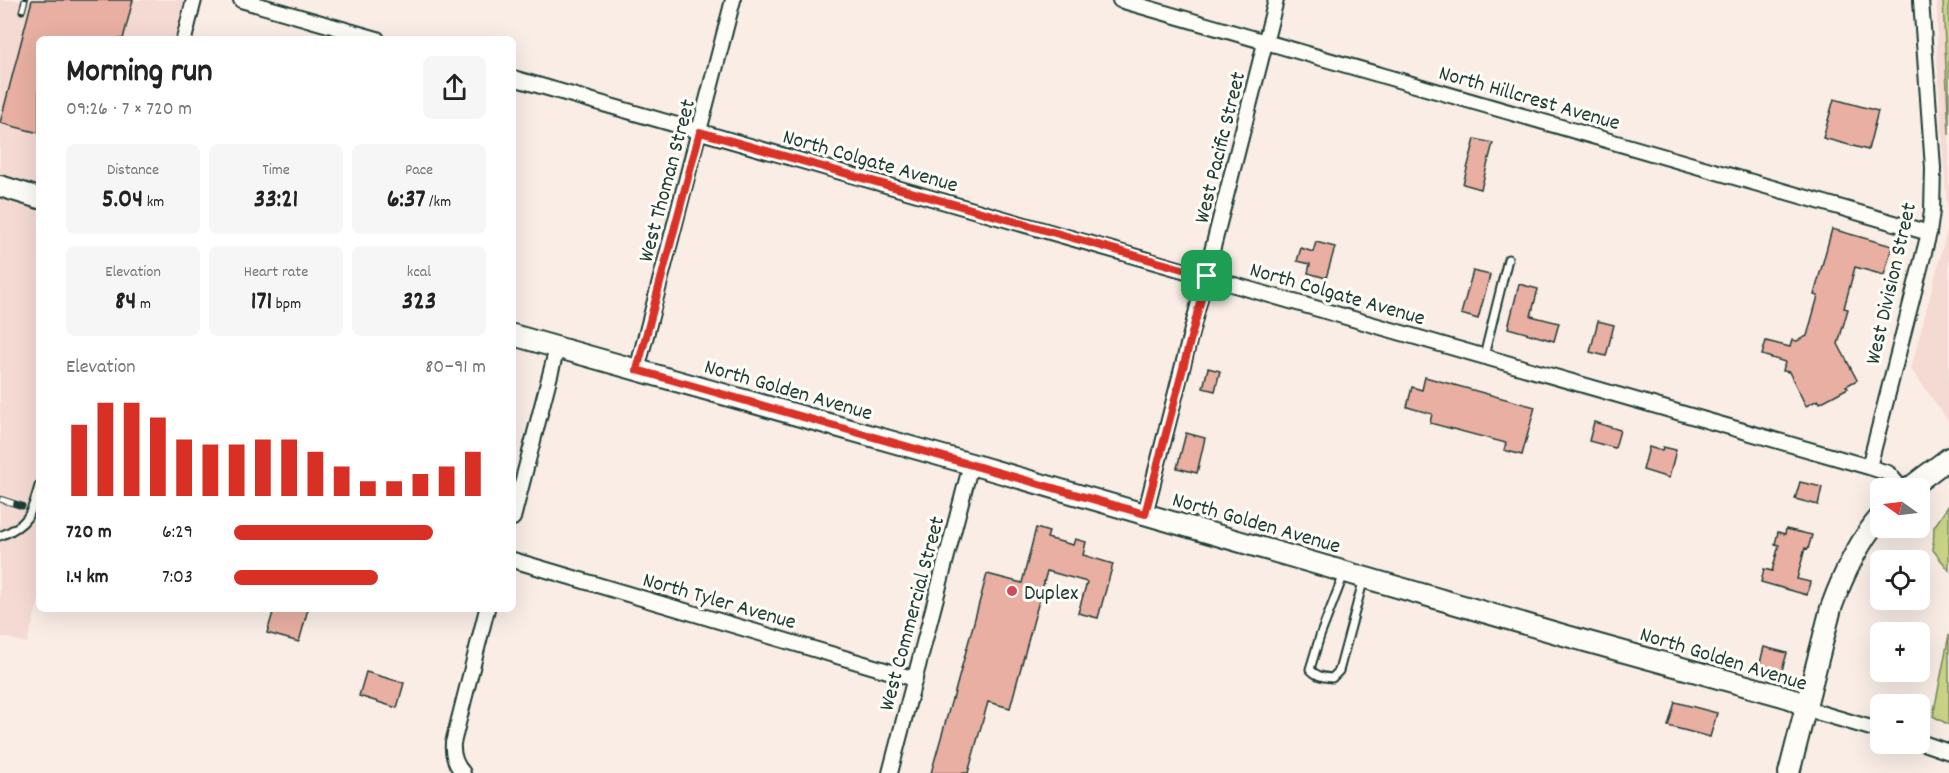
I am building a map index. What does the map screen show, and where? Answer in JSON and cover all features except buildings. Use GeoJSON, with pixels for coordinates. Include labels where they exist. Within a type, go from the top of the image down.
{"type":"FeatureCollection","features":[{"type":"Feature","properties":{"kind":"street"},"geometry":{"type":"LineString","coordinates":[[185,36],[194,0]]}},
{"type":"Feature","properties":{"kind":"street"},"geometry":{"type":"LineString","coordinates":[[241,0],[367,36]]}},
{"type":"Feature","properties":{"kind":"street","name":"West Thoman Street"},"geometry":{"type":"LineString","coordinates":[[637,370],[733,0]]}},
{"type":"Feature","properties":{"kind":"street","name":"North Hillcrest Avenue"},"geometry":{"type":"LineString","coordinates":[[1119,0],[1929,233]]}},
{"type":"Feature","properties":{"kind":"street","name":"West Pacific Street"},"geometry":{"type":"LineString","coordinates":[[1145,514],[1276,0]]}},
{"type":"Feature","properties":{"kind":"street","name":"West Division Street"},"geometry":{"type":"LineString","coordinates":[[1869,466],[1929,233],[1932,211],[1933,168],[1921,0]]}},
{"type":"Feature","properties":{"kind":"street","name":"North Colgate Avenue"},"geometry":{"type":"LineString","coordinates":[[516,79],[1869,466],[1888,473],[1892,478]]}},
{"type":"Feature","properties":{"kind":"street"},"geometry":{"type":"LineString","coordinates":[[0,186],[36,197]]}},
{"type":"Feature","properties":{"kind":"street","name":"North Golden Avenue"},"geometry":{"type":"LineString","coordinates":[[516,336],[1790,698],[1820,713],[1870,728]]}},
{"type":"Feature","properties":{"kind":"street"},"geometry":{"type":"LineString","coordinates":[[516,506],[557,348]]}},
{"type":"Feature","properties":{"kind":"street"},"geometry":{"type":"LineString","coordinates":[[1923,478],[1949,458]]}},
{"type":"Feature","properties":{"kind":"street","name":"West Commercial Street"},"geometry":{"type":"LineString","coordinates":[[890,773],[971,464]]}},
{"type":"Feature","properties":{"kind":"street"},"geometry":{"type":"LineString","coordinates":[[1789,773],[1831,608],[1860,545],[1870,531]]}},
{"type":"Feature","properties":{"kind":"street","name":"North Tyler Avenue"},"geometry":{"type":"LineString","coordinates":[[516,561],[915,679]]}},
{"type":"Feature","properties":{"kind":"street"},"geometry":{"type":"LineString","coordinates":[[459,768],[452,751],[453,743],[486,612]]}},
{"type":"Feature","properties":{"kind":"street"},"geometry":{"type":"LineString","coordinates":[[1930,745],[1949,752]]}},
{"type":"Feature","properties":{"kind":"lane"},"geometry":{"type":"LineString","coordinates":[[1484,356],[1508,259]]}},
{"type":"Feature","properties":{"kind":"lane"},"geometry":{"type":"LineString","coordinates":[[0,536],[21,527],[29,516],[36,495]]}},
{"type":"Feature","properties":{"kind":"lane"},"geometry":{"type":"LineString","coordinates":[[1345,572],[1310,669],[1314,674],[1323,677],[1332,678],[1339,671],[1364,577]]}},
{"type":"Feature","properties":{"kind":"shaded area"},"geometry":{"type":"Polygon","coordinates":[[[0,0],[185,0],[176,36],[36,36],[36,188],[0,177],[0,0]]]}},
{"type":"Feature","properties":{"kind":"shaded area"},"geometry":{"type":"Polygon","coordinates":[[[1937,0],[1949,0],[1949,422],[1911,369],[1948,227],[1937,55],[1937,0]]]}},
{"type":"Feature","properties":{"kind":"shaded area"},"geometry":{"type":"Polygon","coordinates":[[[0,198],[36,209],[36,611],[27,643],[0,636],[0,198]]]}},
{"type":"Feature","properties":{"kind":"green space"},"geometry":{"type":"Polygon","coordinates":[[[1943,0],[1949,0],[1949,135],[1943,0]]]}},
{"type":"Feature","properties":{"kind":"green space"},"geometry":{"type":"Polygon","coordinates":[[[1949,505],[1949,570],[1933,550],[1934,527],[1949,505]]]}},
{"type":"Feature","properties":{"kind":"green space"},"geometry":{"type":"Polygon","coordinates":[[[1949,635],[1949,725],[1933,716],[1949,635]]]}},
{"type":"Feature","properties":{"kind":"railway"},"geometry":{"type":"LineString","coordinates":[[22,11],[25,0]]}},
{"type":"Feature","properties":{"kind":"railway"},"geometry":{"type":"LineString","coordinates":[[0,499],[22,506]]}},
{"type":"Feature","properties":{"kind":"place","name":"Duplex"},"geometry":{"type":"Point","coordinates":[1012,591]}},
{"type":"Feature","properties":{"kind":"route"},"geometry":{"type":"LineString","coordinates":[[700,132],[1207,276],[1145,514],[637,370],[700,132]]}}]}
